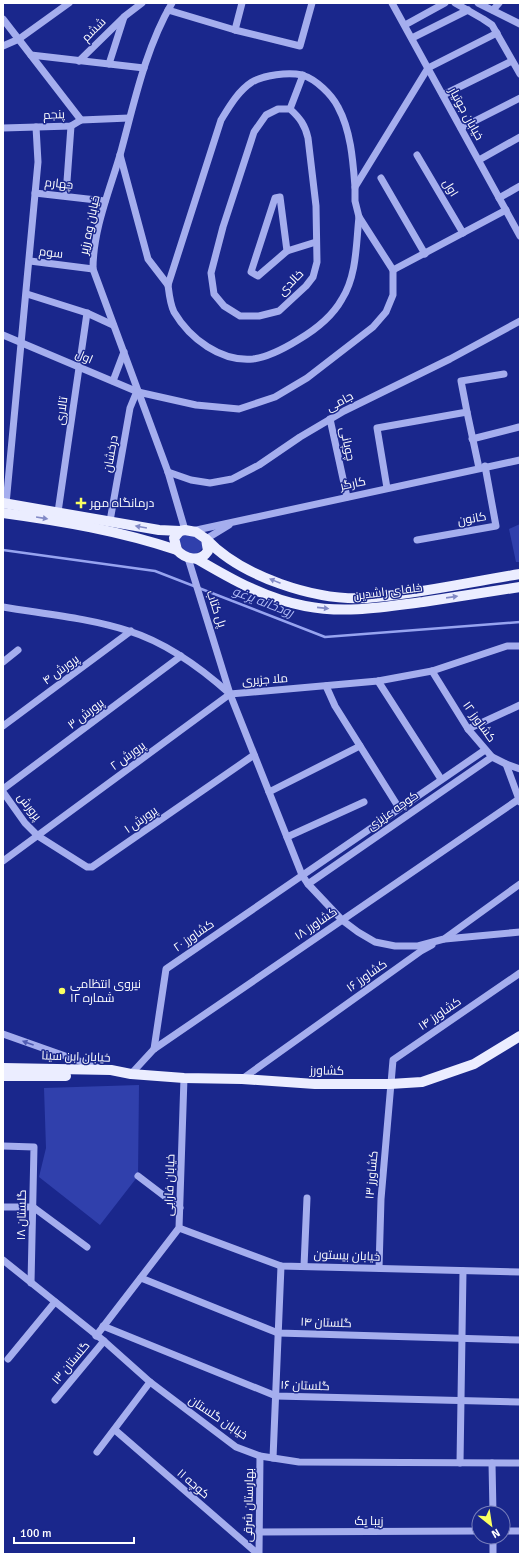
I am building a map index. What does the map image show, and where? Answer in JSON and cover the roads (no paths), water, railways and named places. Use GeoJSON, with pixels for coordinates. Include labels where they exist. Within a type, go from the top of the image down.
{"type":"FeatureCollection","features":[{"type":"Feature","properties":{"kind":"main road"},"geometry":{"type":"LineString","coordinates":[[4,507],[58,512],[159,530],[199,533],[228,558],[253,572],[288,587],[330,595],[366,598],[520,574]]}},
{"type":"Feature","properties":{"kind":"main road"},"geometry":{"type":"LineString","coordinates":[[4,507],[152,542],[177,550],[192,558],[203,557],[208,551],[206,539]]}},
{"type":"Feature","properties":{"kind":"main road"},"geometry":{"type":"LineString","coordinates":[[177,550],[174,538],[186,531]]}},
{"type":"Feature","properties":{"kind":"main road","name":"خلفای راشدین"},"geometry":{"type":"LineString","coordinates":[[192,558],[267,595],[305,606],[338,610],[369,610],[520,587]]}},
{"type":"Feature","properties":{"kind":"main road","name":"کشاورز"},"geometry":{"type":"LineString","coordinates":[[127,1073],[184,1078],[242,1079],[315,1084],[390,1084],[422,1082],[474,1064],[520,1036]]}},
{"type":"Feature","properties":{"kind":"main road","name":"خیابان ابن سینا"},"geometry":{"type":"LineString","coordinates":[[3,1068],[105,1070],[127,1073]]}},
{"type":"Feature","properties":{"kind":"main road","name":"خیابان ابن سینا"},"geometry":{"type":"LineString","coordinates":[[3,1076],[109,1075],[127,1073]]}},
{"type":"Feature","properties":{"kind":"street"},"geometry":{"type":"LineString","coordinates":[[3,46],[19,39],[69,3]]}},
{"type":"Feature","properties":{"kind":"street","name":"ششم"},"geometry":{"type":"LineString","coordinates":[[79,61],[125,16],[142,3]]}},
{"type":"Feature","properties":{"kind":"street","name":"خیابان وه رزیر"},"geometry":{"type":"LineString","coordinates":[[172,3],[144,68],[129,118],[120,154],[105,201],[93,254],[93,269],[168,472],[186,531]]}},
{"type":"Feature","properties":{"kind":"street"},"geometry":{"type":"LineString","coordinates":[[235,30],[242,3]]}},
{"type":"Feature","properties":{"kind":"street"},"geometry":{"type":"LineString","coordinates":[[168,10],[235,30],[300,46],[312,3]]}},
{"type":"Feature","properties":{"kind":"street","name":"خیابان جوتیار"},"geometry":{"type":"LineString","coordinates":[[392,3],[520,235]]}},
{"type":"Feature","properties":{"kind":"street"},"geometry":{"type":"LineString","coordinates":[[404,25],[445,3]]}},
{"type":"Feature","properties":{"kind":"street"},"geometry":{"type":"LineString","coordinates":[[455,3],[483,19],[497,33],[520,74]]}},
{"type":"Feature","properties":{"kind":"street"},"geometry":{"type":"LineString","coordinates":[[478,3],[520,24]]}},
{"type":"Feature","properties":{"kind":"street"},"geometry":{"type":"LineString","coordinates":[[493,10],[500,3]]}},
{"type":"Feature","properties":{"kind":"street"},"geometry":{"type":"LineString","coordinates":[[412,38],[468,10]]}},
{"type":"Feature","properties":{"kind":"street","name":"ششم"},"geometry":{"type":"LineString","coordinates":[[109,64],[125,16]]}},
{"type":"Feature","properties":{"kind":"street"},"geometry":{"type":"LineString","coordinates":[[3,19],[81,120]]}},
{"type":"Feature","properties":{"kind":"street"},"geometry":{"type":"LineString","coordinates":[[355,187],[428,68],[497,33]]}},
{"type":"Feature","properties":{"kind":"street","name":"ششم"},"geometry":{"type":"LineString","coordinates":[[31,55],[144,68]]}},
{"type":"Feature","properties":{"kind":"street"},"geometry":{"type":"LineString","coordinates":[[443,95],[512,61]]}},
{"type":"Feature","properties":{"kind":"street"},"geometry":{"type":"LineString","coordinates":[[290,109],[303,75]]}},
{"type":"Feature","properties":{"kind":"street"},"geometry":{"type":"LineString","coordinates":[[120,154],[148,259],[168,285],[174,310],[187,329],[206,348],[233,358],[253,359],[269,355],[286,348],[318,327],[342,300],[355,267],[359,217],[355,201],[353,156],[338,107],[328,92],[303,75],[269,76],[252,82],[233,101],[222,120],[168,285]]}},
{"type":"Feature","properties":{"kind":"street"},"geometry":{"type":"LineString","coordinates":[[461,128],[520,98]]}},
{"type":"Feature","properties":{"kind":"street","name":"خالدی"},"geometry":{"type":"LineString","coordinates":[[290,109],[299,117],[305,127],[308,138],[316,206],[317,262],[313,277],[297,295],[278,311],[259,316],[240,316],[224,306],[214,294],[211,273],[223,227],[254,132],[266,115],[278,110],[290,109]]}},
{"type":"Feature","properties":{"kind":"street","name":"پنجم"},"geometry":{"type":"LineString","coordinates":[[3,128],[71,126],[81,120],[129,118]]}},
{"type":"Feature","properties":{"kind":"street"},"geometry":{"type":"LineString","coordinates":[[66,195],[71,126]]}},
{"type":"Feature","properties":{"kind":"street"},"geometry":{"type":"LineString","coordinates":[[4,507],[30,261],[34,193],[38,162],[36,127]]}},
{"type":"Feature","properties":{"kind":"street"},"geometry":{"type":"LineString","coordinates":[[479,160],[520,137]]}},
{"type":"Feature","properties":{"kind":"street","name":"اول"},"geometry":{"type":"LineString","coordinates":[[417,155],[463,233]]}},
{"type":"Feature","properties":{"kind":"street"},"geometry":{"type":"LineString","coordinates":[[381,178],[425,254]]}},
{"type":"Feature","properties":{"kind":"street"},"geometry":{"type":"LineString","coordinates":[[499,198],[520,186]]}},
{"type":"Feature","properties":{"kind":"street","name":"چهارم"},"geometry":{"type":"LineString","coordinates":[[34,193],[66,195],[105,201]]}},
{"type":"Feature","properties":{"kind":"street"},"geometry":{"type":"LineString","coordinates":[[287,251],[280,197],[276,198],[252,272],[258,276],[287,251],[316,242]]}},
{"type":"Feature","properties":{"kind":"street"},"geometry":{"type":"LineString","coordinates":[[359,217],[393,270],[506,210]]}},
{"type":"Feature","properties":{"kind":"street","name":"سوم"},"geometry":{"type":"LineString","coordinates":[[30,261],[93,269]]}},
{"type":"Feature","properties":{"kind":"street","name":"اول"},"geometry":{"type":"LineString","coordinates":[[3,335],[138,391],[196,405],[239,409],[275,397],[307,378],[373,327],[386,312],[393,295],[393,270]]}},
{"type":"Feature","properties":{"kind":"street"},"geometry":{"type":"LineString","coordinates":[[27,294],[87,313],[113,325]]}},
{"type":"Feature","properties":{"kind":"street","name":"تالاری"},"geometry":{"type":"LineString","coordinates":[[58,512],[87,313]]}},
{"type":"Feature","properties":{"kind":"street","name":"جامی"},"geometry":{"type":"LineString","coordinates":[[168,472],[191,480],[210,483],[232,479],[259,465],[330,419],[450,359],[520,321]]}},
{"type":"Feature","properties":{"kind":"street"},"geometry":{"type":"LineString","coordinates":[[113,381],[124,352]]}},
{"type":"Feature","properties":{"kind":"street"},"geometry":{"type":"LineString","coordinates":[[482,467],[472,439],[461,381],[504,374]]}},
{"type":"Feature","properties":{"kind":"street","name":"درخشان"},"geometry":{"type":"LineString","coordinates":[[110,521],[130,408],[138,391]]}},
{"type":"Feature","properties":{"kind":"street"},"geometry":{"type":"LineString","coordinates":[[387,488],[377,428],[467,412]]}},
{"type":"Feature","properties":{"kind":"street","name":"چوپانی"},"geometry":{"type":"LineString","coordinates":[[330,419],[347,497]]}},
{"type":"Feature","properties":{"kind":"street"},"geometry":{"type":"LineString","coordinates":[[472,439],[519,427]]}},
{"type":"Feature","properties":{"kind":"street","name":"کارگر"},"geometry":{"type":"LineString","coordinates":[[186,531],[520,460]]}},
{"type":"Feature","properties":{"kind":"street","name":"کانون"},"geometry":{"type":"LineString","coordinates":[[417,540],[496,526],[482,467]]}},
{"type":"Feature","properties":{"kind":"street"},"geometry":{"type":"LineString","coordinates":[[206,539],[237,521]]}},
{"type":"Feature","properties":{"kind":"street","name":"پل کتاب"},"geometry":{"type":"LineString","coordinates":[[192,558],[195,582],[216,643],[230,694],[302,875],[308,884],[342,920],[375,942],[395,946],[418,946],[444,939]]}},
{"type":"Feature","properties":{"kind":"street","name":"ملا جزیری"},"geometry":{"type":"LineString","coordinates":[[3,607],[63,616],[131,632],[181,656],[230,694],[378,681],[432,671],[508,646],[520,646]]}},
{"type":"Feature","properties":{"kind":"street","name":"پرورش ۴"},"geometry":{"type":"LineString","coordinates":[[3,726],[131,632]]}},
{"type":"Feature","properties":{"kind":"street"},"geometry":{"type":"LineString","coordinates":[[3,662],[18,650]]}},
{"type":"Feature","properties":{"kind":"street","name":"پرورش ۳"},"geometry":{"type":"LineString","coordinates":[[3,791],[181,656]]}},
{"type":"Feature","properties":{"kind":"street","name":"کشاورز ۱۲"},"geometry":{"type":"LineString","coordinates":[[432,671],[468,729],[485,750],[492,757],[520,769]]}},
{"type":"Feature","properties":{"kind":"street"},"geometry":{"type":"LineString","coordinates":[[378,681],[441,779]]}},
{"type":"Feature","properties":{"kind":"street"},"geometry":{"type":"LineString","coordinates":[[326,686],[335,706],[399,808]]}},
{"type":"Feature","properties":{"kind":"street","name":"پرورش ۲"},"geometry":{"type":"LineString","coordinates":[[3,861],[230,694]]}},
{"type":"Feature","properties":{"kind":"street"},"geometry":{"type":"LineString","coordinates":[[468,729],[520,706]]}},
{"type":"Feature","properties":{"kind":"street"},"geometry":{"type":"LineString","coordinates":[[269,792],[360,746]]}},
{"type":"Feature","properties":{"kind":"street","name":"کشاورز ۲۰"},"geometry":{"type":"LineString","coordinates":[[154,1049],[166,969],[485,750]]}},
{"type":"Feature","properties":{"kind":"street","name":"پرورش ۱"},"geometry":{"type":"LineString","coordinates":[[38,836],[87,867],[92,867],[254,755]]}},
{"type":"Feature","properties":{"kind":"street","name":"کوچه عزیزی"},"geometry":{"type":"LineString","coordinates":[[308,884],[492,757]]}},
{"type":"Feature","properties":{"kind":"street"},"geometry":{"type":"LineString","coordinates":[[506,764],[520,801]]}},
{"type":"Feature","properties":{"kind":"street","name":"پرورش"},"geometry":{"type":"LineString","coordinates":[[3,791],[25,823],[38,836]]}},
{"type":"Feature","properties":{"kind":"street","name":"کشاورز ۱۸"},"geometry":{"type":"LineString","coordinates":[[127,1073],[154,1049],[342,920],[520,801]]}},
{"type":"Feature","properties":{"kind":"street"},"geometry":{"type":"LineString","coordinates":[[287,837],[364,802]]}},
{"type":"Feature","properties":{"kind":"street"},"geometry":{"type":"LineString","coordinates":[[444,939],[520,884]]}},
{"type":"Feature","properties":{"kind":"street","name":"کشاورز ۱۶"},"geometry":{"type":"LineString","coordinates":[[242,1079],[421,951],[444,939],[520,932]]}},
{"type":"Feature","properties":{"kind":"street","name":"کشاورز ۱۴"},"geometry":{"type":"LineString","coordinates":[[390,1084],[392,1060],[520,973]]}},
{"type":"Feature","properties":{"kind":"street"},"geometry":{"type":"LineString","coordinates":[[3,1034],[105,1070]]}},
{"type":"Feature","properties":{"kind":"street","name":"خیابان فارابی"},"geometry":{"type":"LineString","coordinates":[[96,1336],[179,1228],[184,1078]]}},
{"type":"Feature","properties":{"kind":"street","name":"کشاورز ۱۳"},"geometry":{"type":"LineString","coordinates":[[379,1268],[381,1199],[390,1084]]}},
{"type":"Feature","properties":{"kind":"street","name":"گلستان ۱۸"},"geometry":{"type":"LineString","coordinates":[[3,1146],[34,1147],[31,1283]]}},
{"type":"Feature","properties":{"kind":"street"},"geometry":{"type":"LineString","coordinates":[[138,1176],[180,1208]]}},
{"type":"Feature","properties":{"kind":"street"},"geometry":{"type":"LineString","coordinates":[[304,1266],[307,1198]]}},
{"type":"Feature","properties":{"kind":"street"},"geometry":{"type":"LineString","coordinates":[[3,1207],[33,1207],[87,1247]]}},
{"type":"Feature","properties":{"kind":"street","name":"خیابان بیستون"},"geometry":{"type":"LineString","coordinates":[[179,1228],[281,1266],[520,1272]]}},
{"type":"Feature","properties":{"kind":"street","name":"خیابان گلستان"},"geometry":{"type":"LineString","coordinates":[[5,1264],[104,1341],[150,1382],[236,1447],[260,1456],[300,1462],[520,1463]]}},
{"type":"Feature","properties":{"kind":"street"},"geometry":{"type":"LineString","coordinates":[[273,1458],[281,1266]]}},
{"type":"Feature","properties":{"kind":"street"},"geometry":{"type":"LineString","coordinates":[[460,1463],[463,1270]]}},
{"type":"Feature","properties":{"kind":"street","name":"گلستان ۱۴"},"geometry":{"type":"LineString","coordinates":[[141,1278],[278,1333],[520,1340]]}},
{"type":"Feature","properties":{"kind":"street"},"geometry":{"type":"LineString","coordinates":[[8,1359],[55,1302]]}},
{"type":"Feature","properties":{"kind":"street","name":"گلستان ۱۶"},"geometry":{"type":"LineString","coordinates":[[104,1326],[276,1396],[520,1402]]}},
{"type":"Feature","properties":{"kind":"street","name":"گلستان ۱۳"},"geometry":{"type":"LineString","coordinates":[[55,1400],[104,1341]]}},
{"type":"Feature","properties":{"kind":"street"},"geometry":{"type":"LineString","coordinates":[[97,1452],[150,1382]]}},
{"type":"Feature","properties":{"kind":"street","name":"کوچه ۱۱"},"geometry":{"type":"LineString","coordinates":[[114,1430],[258,1554]]}},
{"type":"Feature","properties":{"kind":"street","name":"بهارستان شرقی"},"geometry":{"type":"LineString","coordinates":[[258,1554],[260,1456]]}},
{"type":"Feature","properties":{"kind":"street"},"geometry":{"type":"LineString","coordinates":[[492,1463],[493,1505]]}},
{"type":"Feature","properties":{"kind":"street","name":"زیبا یک"},"geometry":{"type":"LineString","coordinates":[[259,1532],[471,1531]]}},
{"type":"Feature","properties":{"kind":"waterway","name":"رودخانه یرغو"},"geometry":{"type":"LineString","coordinates":[[3,550],[155,571],[325,637],[520,622]]}},
{"type":"Feature","properties":{"kind":"place","name":"درمانگاه مهر"},"geometry":{"type":"Point","coordinates":[81,503]}},
{"type":"Feature","properties":{"kind":"place","name":"نیروی انتظامی شماره ۱۲"},"geometry":{"type":"Point","coordinates":[62,991]}}]}
